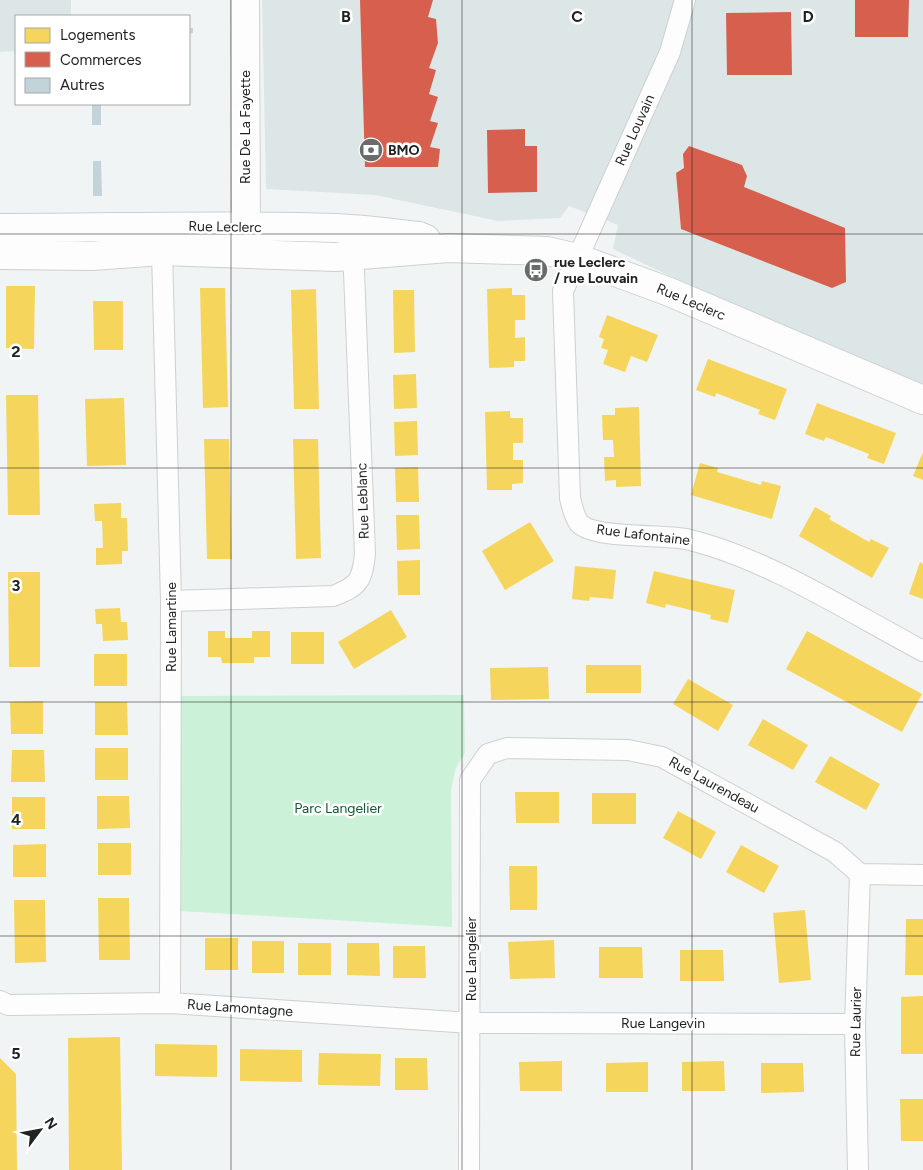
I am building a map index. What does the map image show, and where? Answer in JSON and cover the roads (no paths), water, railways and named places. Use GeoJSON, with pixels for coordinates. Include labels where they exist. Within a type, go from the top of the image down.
{"type":"FeatureCollection","features":[{"type":"Feature","properties":{"kind":"street","name":"Rue De La Fayette"},"geometry":{"type":"LineString","coordinates":[[244,0],[246,254]]}},
{"type":"Feature","properties":{"kind":"street","name":"Rue Louvain"},"geometry":{"type":"LineString","coordinates":[[577,258],[670,52],[685,0]]}},
{"type":"Feature","properties":{"kind":"street","name":"Rue Leclerc"},"geometry":{"type":"LineString","coordinates":[[0,228],[246,227],[347,229],[419,236],[448,248]]}},
{"type":"Feature","properties":{"kind":"street","name":"Rue Leblanc"},"geometry":{"type":"LineString","coordinates":[[171,601],[333,596],[352,588],[362,574],[365,554],[351,255],[347,229]]}},
{"type":"Feature","properties":{"kind":"street","name":"Rue Leclerc"},"geometry":{"type":"LineString","coordinates":[[0,256],[92,256],[162,251],[270,256],[351,255],[448,248],[532,249],[577,258],[667,292],[923,400]]}},
{"type":"Feature","properties":{"kind":"street","name":"Rue Lamartine"},"geometry":{"type":"LineString","coordinates":[[162,251],[171,601],[170,1003]]}},
{"type":"Feature","properties":{"kind":"street","name":"Rue Lafontaine"},"geometry":{"type":"LineString","coordinates":[[577,258],[565,284],[563,302],[570,498],[573,512],[580,524],[596,532],[672,536],[705,544],[753,560],[923,651]]}},
{"type":"Feature","properties":{"kind":"street","name":"Rue Laurendeau"},"geometry":{"type":"LineString","coordinates":[[488,754],[507,748],[628,750],[662,757],[835,852],[860,874]]}},
{"type":"Feature","properties":{"kind":"street","name":"Rue Langelier"},"geometry":{"type":"LineString","coordinates":[[469,1170],[471,1023],[470,780],[488,754]]}},
{"type":"Feature","properties":{"kind":"street"},"geometry":{"type":"LineString","coordinates":[[860,874],[923,875]]}},
{"type":"Feature","properties":{"kind":"street","name":"Rue Laurier"},"geometry":{"type":"LineString","coordinates":[[858,1170],[855,1024],[860,874]]}},
{"type":"Feature","properties":{"kind":"street","name":"Rue Lamontagne"},"geometry":{"type":"LineString","coordinates":[[4,1003],[170,1003],[471,1023]]}},
{"type":"Feature","properties":{"kind":"street","name":"Rue Langevin"},"geometry":{"type":"LineString","coordinates":[[471,1023],[855,1024]]}},
{"type":"Feature","properties":{"kind":"place","name":"BMO"},"geometry":{"type":"Point","coordinates":[371,150]}},
{"type":"Feature","properties":{"kind":"place","name":"rue Leclerc / rue Louvain"},"geometry":{"type":"Point","coordinates":[536,270]}},
{"type":"Feature","properties":{"kind":"park label","name":"Parc Langelier"},"geometry":{"type":"Point","coordinates":[338,808]}}]}
